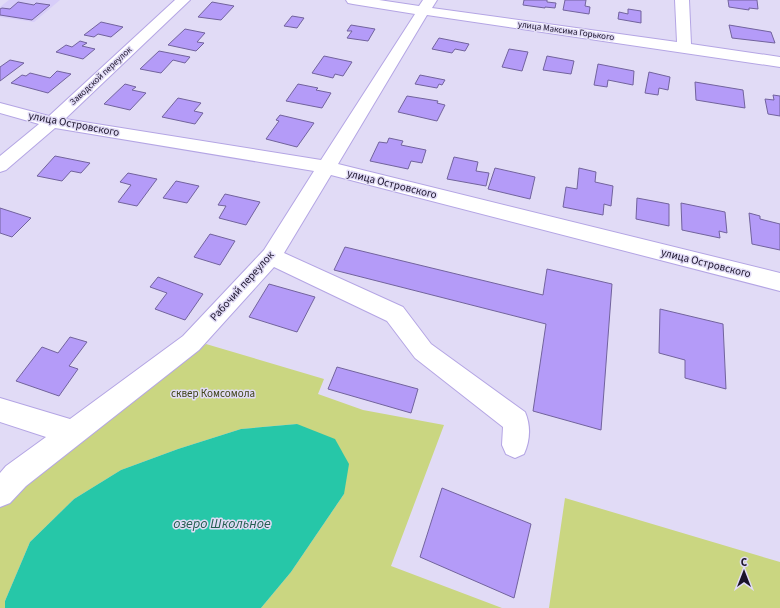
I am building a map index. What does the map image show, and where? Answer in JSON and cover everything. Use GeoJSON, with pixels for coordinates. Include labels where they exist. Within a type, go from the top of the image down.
{"type":"FeatureCollection","features":[{"type":"Feature","properties":{"kind":"street","name":"Заводской переулок"},"geometry":{"type":"LineString","coordinates":[[0,166],[52,122],[183,0]]}},
{"type":"Feature","properties":{"kind":"street","name":"улица Максима Горького"},"geometry":{"type":"LineString","coordinates":[[353,0],[426,6],[780,62]]}},
{"type":"Feature","properties":{"kind":"street"},"geometry":{"type":"LineString","coordinates":[[682,0],[684,47]]}},
{"type":"Feature","properties":{"kind":"street","name":"Рабочий переулок"},"geometry":{"type":"LineString","coordinates":[[0,493],[16,476],[192,343],[271,256],[426,6]]}},
{"type":"Feature","properties":{"kind":"street","name":"улица Островского"},"geometry":{"type":"LineString","coordinates":[[0,108],[52,122],[326,167],[780,282]]}},
{"type":"Feature","properties":{"kind":"street"},"geometry":{"type":"LineString","coordinates":[[271,256],[394,314],[423,351],[516,421],[516,444]]}},
{"type":"Feature","properties":{"kind":"street"},"geometry":{"type":"LineString","coordinates":[[0,410],[73,433]]}},
{"type":"Feature","properties":{"kind":"shaded area"},"geometry":{"type":"Polygon","coordinates":[[[9,0],[60,0],[34,22],[0,17],[0,7],[9,0]]]}},
{"type":"Feature","properties":{"kind":"green space","name":"сквер Комсомола"},"geometry":{"type":"Polygon","coordinates":[[[206,344],[324,379],[318,394],[363,410],[444,425],[391,566],[502,608],[261,608],[291,572],[344,494],[297,424],[241,429],[178,449],[121,470],[74,499],[30,542],[5,601],[5,608],[0,608],[0,505],[98,425],[206,344]]]}},
{"type":"Feature","properties":{"kind":"green space"},"geometry":{"type":"Polygon","coordinates":[[[565,498],[780,562],[780,608],[549,608],[565,498]]]}},
{"type":"Feature","properties":{"kind":"water","name":"озеро Школьное"},"geometry":{"type":"Polygon","coordinates":[[[297,424],[335,439],[349,464],[344,494],[291,572],[261,608],[5,608],[5,601],[30,542],[74,499],[121,470],[178,449],[241,429],[297,424]]]}},
{"type":"Feature","properties":{"kind":"building"},"geometry":{"type":"Polygon","coordinates":[[[524,0],[547,0],[547,2],[556,3],[555,8],[545,8],[523,5],[524,0]]]}},
{"type":"Feature","properties":{"kind":"building"},"geometry":{"type":"Polygon","coordinates":[[[565,0],[586,0],[585,6],[590,7],[589,14],[563,10],[565,0]]]}},
{"type":"Feature","properties":{"kind":"building"},"geometry":{"type":"Polygon","coordinates":[[[728,0],[757,0],[758,9],[749,8],[749,10],[729,7],[728,0]]]}},
{"type":"Feature","properties":{"kind":"building"},"geometry":{"type":"Polygon","coordinates":[[[18,2],[34,5],[36,3],[50,5],[32,20],[0,15],[0,9],[10,9],[18,2]]]}},
{"type":"Feature","properties":{"kind":"building"},"geometry":{"type":"Polygon","coordinates":[[[212,2],[234,6],[221,20],[198,17],[212,2]]]}},
{"type":"Feature","properties":{"kind":"building"},"geometry":{"type":"Polygon","coordinates":[[[628,9],[641,11],[641,23],[618,19],[619,12],[628,14],[628,9]]]}},
{"type":"Feature","properties":{"kind":"building"},"geometry":{"type":"Polygon","coordinates":[[[292,16],[304,18],[297,28],[284,26],[292,16]]]}},
{"type":"Feature","properties":{"kind":"building"},"geometry":{"type":"Polygon","coordinates":[[[101,22],[123,27],[111,37],[98,34],[94,37],[84,35],[101,22]]]}},
{"type":"Feature","properties":{"kind":"building"},"geometry":{"type":"Polygon","coordinates":[[[351,25],[375,29],[368,41],[347,38],[352,31],[347,31],[351,25]]]}},
{"type":"Feature","properties":{"kind":"building"},"geometry":{"type":"Polygon","coordinates":[[[729,25],[771,32],[775,43],[732,38],[729,25]]]}},
{"type":"Feature","properties":{"kind":"building"},"geometry":{"type":"Polygon","coordinates":[[[185,29],[205,33],[197,42],[204,43],[196,51],[168,45],[185,29]]]}},
{"type":"Feature","properties":{"kind":"building"},"geometry":{"type":"Polygon","coordinates":[[[439,38],[469,44],[465,51],[455,49],[452,53],[432,49],[439,38]]]}},
{"type":"Feature","properties":{"kind":"building"},"geometry":{"type":"Polygon","coordinates":[[[80,41],[87,43],[82,46],[95,49],[83,59],[56,52],[66,45],[72,47],[80,41]]]}},
{"type":"Feature","properties":{"kind":"building"},"geometry":{"type":"Polygon","coordinates":[[[509,49],[528,52],[522,71],[502,67],[509,49]]]}},
{"type":"Feature","properties":{"kind":"building"},"geometry":{"type":"Polygon","coordinates":[[[159,51],[190,57],[185,63],[173,60],[161,73],[140,69],[159,51]]]}},
{"type":"Feature","properties":{"kind":"building"},"geometry":{"type":"Polygon","coordinates":[[[324,56],[352,62],[343,76],[335,74],[333,78],[312,73],[324,56]]]}},
{"type":"Feature","properties":{"kind":"building"},"geometry":{"type":"Polygon","coordinates":[[[547,56],[574,61],[571,74],[543,70],[547,56]]]}},
{"type":"Feature","properties":{"kind":"building"},"geometry":{"type":"Polygon","coordinates":[[[10,60],[24,63],[0,81],[0,67],[10,60]]]}},
{"type":"Feature","properties":{"kind":"building"},"geometry":{"type":"Polygon","coordinates":[[[598,64],[634,71],[633,85],[608,80],[607,87],[594,85],[598,64]]]}},
{"type":"Feature","properties":{"kind":"building"},"geometry":{"type":"Polygon","coordinates":[[[57,71],[71,74],[48,93],[11,83],[22,75],[26,76],[30,73],[50,78],[57,71]]]}},
{"type":"Feature","properties":{"kind":"building"},"geometry":{"type":"Polygon","coordinates":[[[649,72],[670,77],[668,90],[659,88],[658,95],[645,93],[649,72]]]}},
{"type":"Feature","properties":{"kind":"building"},"geometry":{"type":"Polygon","coordinates":[[[420,75],[445,80],[442,85],[439,84],[437,88],[415,84],[420,75]]]}},
{"type":"Feature","properties":{"kind":"building"},"geometry":{"type":"Polygon","coordinates":[[[695,82],[743,90],[745,108],[696,100],[695,82]]]}},
{"type":"Feature","properties":{"kind":"building"},"geometry":{"type":"Polygon","coordinates":[[[125,84],[136,87],[132,90],[146,93],[130,110],[104,104],[125,84]]]}},
{"type":"Feature","properties":{"kind":"building"},"geometry":{"type":"Polygon","coordinates":[[[298,84],[318,88],[316,90],[331,93],[322,108],[286,101],[298,84]]]}},
{"type":"Feature","properties":{"kind":"building"},"geometry":{"type":"Polygon","coordinates":[[[773,95],[780,96],[780,116],[768,114],[765,99],[774,100],[773,95]]]}},
{"type":"Feature","properties":{"kind":"building"},"geometry":{"type":"Polygon","coordinates":[[[407,96],[438,101],[437,103],[445,105],[437,121],[398,112],[407,96]]]}},
{"type":"Feature","properties":{"kind":"building"},"geometry":{"type":"Polygon","coordinates":[[[178,98],[201,103],[194,111],[203,113],[195,124],[162,117],[178,98]]]}},
{"type":"Feature","properties":{"kind":"building"},"geometry":{"type":"Polygon","coordinates":[[[280,115],[314,123],[297,147],[266,139],[279,121],[276,120],[280,115]]]}},
{"type":"Feature","properties":{"kind":"building"},"geometry":{"type":"Polygon","coordinates":[[[389,138],[403,141],[401,145],[426,150],[422,163],[411,161],[408,169],[370,161],[379,142],[387,143],[389,138]]]}},
{"type":"Feature","properties":{"kind":"building"},"geometry":{"type":"Polygon","coordinates":[[[55,156],[90,163],[81,173],[71,171],[62,181],[37,176],[55,156]]]}},
{"type":"Feature","properties":{"kind":"building"},"geometry":{"type":"Polygon","coordinates":[[[454,157],[478,162],[476,171],[489,173],[486,186],[447,179],[454,157]]]}},
{"type":"Feature","properties":{"kind":"building"},"geometry":{"type":"Polygon","coordinates":[[[495,168],[535,177],[530,199],[488,189],[495,168]]]}},
{"type":"Feature","properties":{"kind":"building"},"geometry":{"type":"Polygon","coordinates":[[[579,168],[596,172],[595,182],[613,186],[611,206],[604,204],[603,215],[563,207],[566,187],[577,189],[579,168]]]}},
{"type":"Feature","properties":{"kind":"building"},"geometry":{"type":"Polygon","coordinates":[[[128,173],[157,179],[137,206],[118,202],[131,185],[120,182],[128,173]]]}},
{"type":"Feature","properties":{"kind":"building"},"geometry":{"type":"Polygon","coordinates":[[[176,181],[199,186],[187,203],[163,198],[176,181]]]}},
{"type":"Feature","properties":{"kind":"building"},"geometry":{"type":"Polygon","coordinates":[[[225,194],[260,202],[246,225],[219,218],[226,206],[218,205],[225,194]]]}},
{"type":"Feature","properties":{"kind":"building"},"geometry":{"type":"Polygon","coordinates":[[[637,198],[669,204],[669,226],[636,219],[637,198]]]}},
{"type":"Feature","properties":{"kind":"building"},"geometry":{"type":"Polygon","coordinates":[[[681,203],[725,212],[727,233],[719,231],[720,238],[682,230],[681,203]]]}},
{"type":"Feature","properties":{"kind":"building"},"geometry":{"type":"Polygon","coordinates":[[[0,208],[31,218],[12,237],[0,233],[0,208]]]}},
{"type":"Feature","properties":{"kind":"building"},"geometry":{"type":"Polygon","coordinates":[[[749,213],[760,216],[760,219],[780,224],[780,250],[752,244],[749,213]]]}},
{"type":"Feature","properties":{"kind":"building"},"geometry":{"type":"Polygon","coordinates":[[[210,234],[235,241],[220,265],[194,257],[210,234]]]}},
{"type":"Feature","properties":{"kind":"building"},"geometry":{"type":"Polygon","coordinates":[[[345,247],[543,295],[547,269],[612,284],[601,430],[533,411],[546,324],[334,270],[345,247]]]}},
{"type":"Feature","properties":{"kind":"building"},"geometry":{"type":"Polygon","coordinates":[[[158,277],[203,294],[185,320],[155,309],[167,293],[150,287],[158,277]]]}},
{"type":"Feature","properties":{"kind":"building"},"geometry":{"type":"Polygon","coordinates":[[[269,284],[315,297],[297,332],[249,317],[269,284]]]}},
{"type":"Feature","properties":{"kind":"building"},"geometry":{"type":"Polygon","coordinates":[[[660,309],[723,324],[726,389],[685,378],[685,360],[659,353],[660,309]]]}},
{"type":"Feature","properties":{"kind":"building"},"geometry":{"type":"Polygon","coordinates":[[[70,337],[87,342],[69,366],[78,369],[59,396],[16,381],[42,347],[58,353],[70,337]]]}},
{"type":"Feature","properties":{"kind":"building"},"geometry":{"type":"Polygon","coordinates":[[[337,367],[418,389],[411,413],[328,389],[337,367]]]}},
{"type":"Feature","properties":{"kind":"building"},"geometry":{"type":"Polygon","coordinates":[[[442,488],[531,524],[514,598],[420,557],[442,488]]]}}]}
